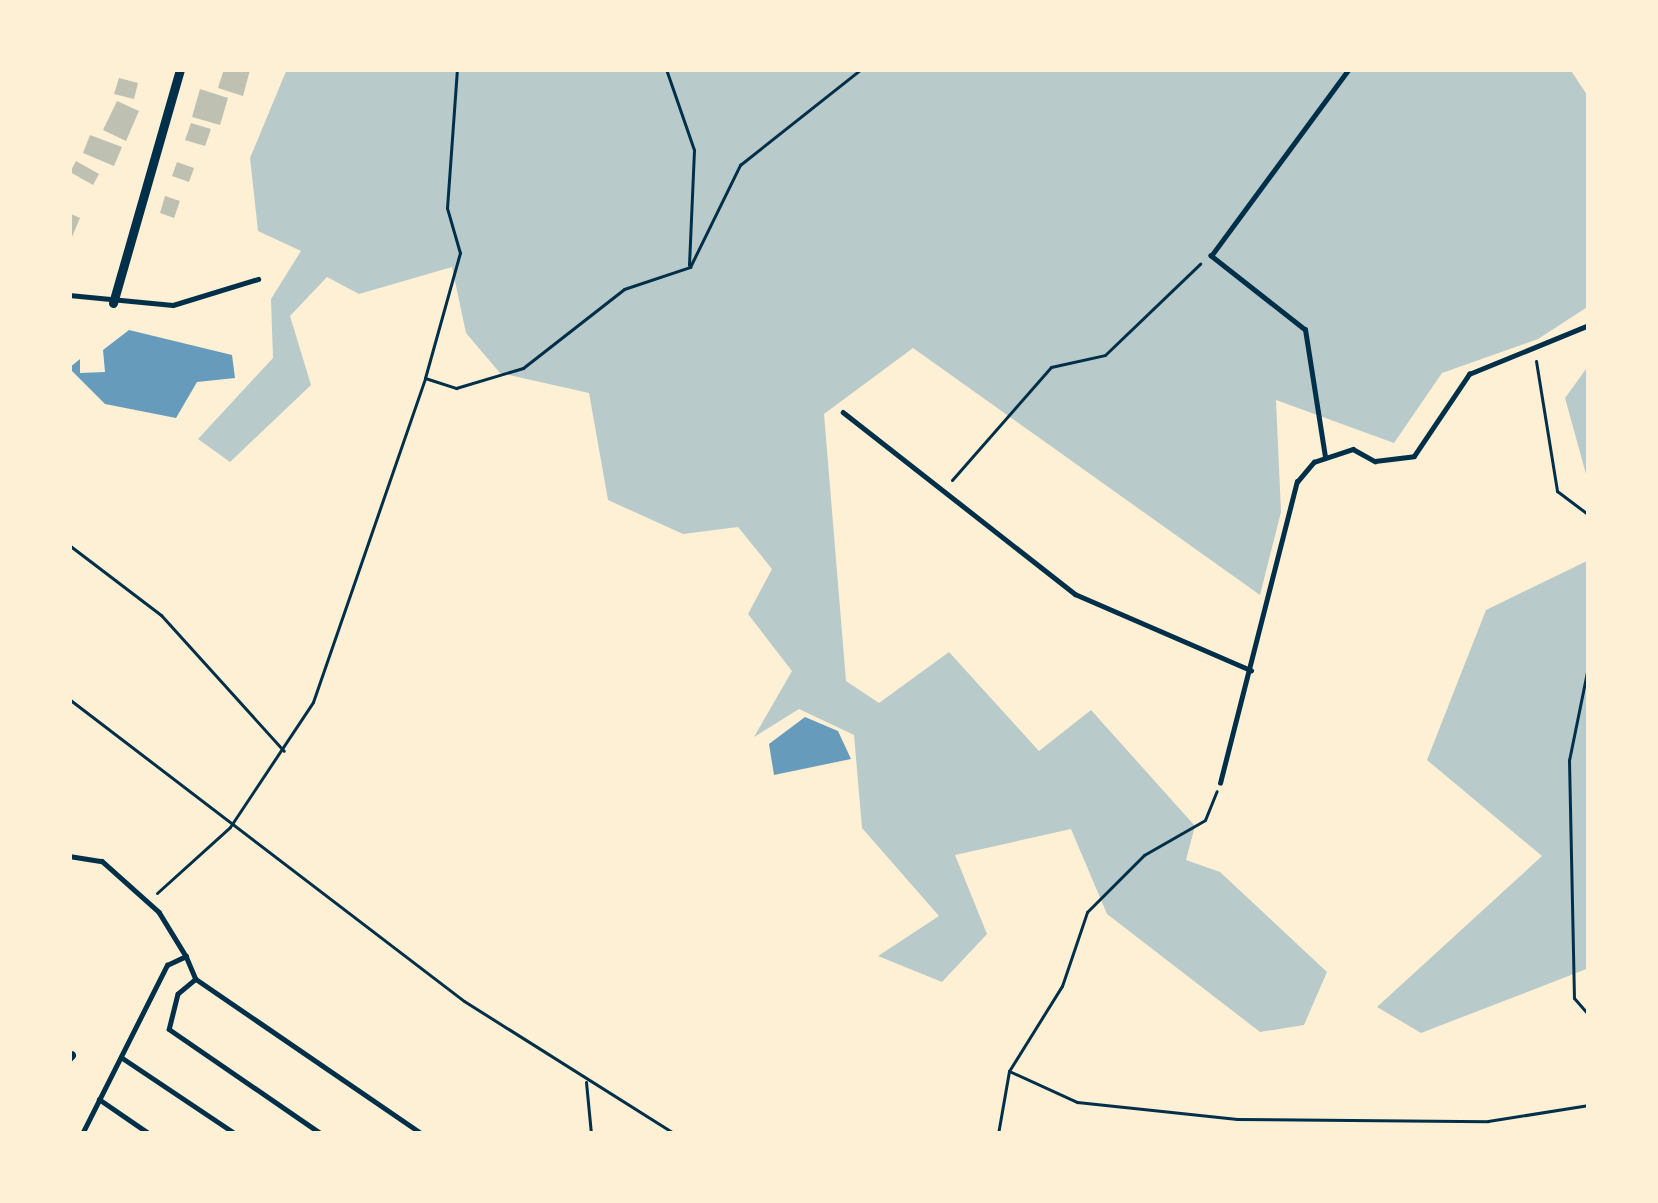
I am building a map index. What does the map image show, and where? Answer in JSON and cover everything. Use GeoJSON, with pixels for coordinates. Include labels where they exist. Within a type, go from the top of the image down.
{"type":"FeatureCollection","features":[{"type":"Feature","properties":{"kind":"street"},"geometry":{"type":"LineString","coordinates":[[112,303],[180,69]]}},
{"type":"Feature","properties":{"kind":"lane"},"geometry":{"type":"LineString","coordinates":[[1325,458],[1305,330],[1211,256],[1349,69]]}},
{"type":"Feature","properties":{"kind":"lane"},"geometry":{"type":"LineString","coordinates":[[69,295],[112,303],[173,304],[258,278]]}},
{"type":"Feature","properties":{"kind":"lane"},"geometry":{"type":"LineString","coordinates":[[1220,783],[1298,482],[1325,458],[1414,456],[1468,374],[1535,353],[1589,325]]}},
{"type":"Feature","properties":{"kind":"lane"},"geometry":{"type":"LineString","coordinates":[[843,412],[1075,594],[1251,670]]}},
{"type":"Feature","properties":{"kind":"lane"},"geometry":{"type":"LineString","coordinates":[[69,856],[102,861],[148,902],[186,956],[196,979],[422,1134]]}},
{"type":"Feature","properties":{"kind":"lane"},"geometry":{"type":"LineString","coordinates":[[82,1134],[167,964],[186,956]]}},
{"type":"Feature","properties":{"kind":"lane"},"geometry":{"type":"LineString","coordinates":[[196,979],[178,994],[170,1029],[322,1134]]}},
{"type":"Feature","properties":{"kind":"lane"},"geometry":{"type":"LineString","coordinates":[[69,1082],[70,1051]]}},
{"type":"Feature","properties":{"kind":"lane"},"geometry":{"type":"LineString","coordinates":[[121,1057],[236,1134]]}},
{"type":"Feature","properties":{"kind":"lane"},"geometry":{"type":"LineString","coordinates":[[99,1099],[150,1134]]}},
{"type":"Feature","properties":{"kind":"path"},"geometry":{"type":"LineString","coordinates":[[148,902],[230,827],[286,752],[336,643],[425,378],[460,254],[447,208],[458,69]]}},
{"type":"Feature","properties":{"kind":"path"},"geometry":{"type":"LineString","coordinates":[[666,69],[694,150],[690,267]]}},
{"type":"Feature","properties":{"kind":"path"},"geometry":{"type":"LineString","coordinates":[[425,378],[456,388],[523,368],[624,290],[690,267],[740,165],[825,109],[861,69]]}},
{"type":"Feature","properties":{"kind":"path"},"geometry":{"type":"LineString","coordinates":[[943,491],[1051,367],[1105,355],[1168,284],[1211,256]]}},
{"type":"Feature","properties":{"kind":"path"},"geometry":{"type":"LineString","coordinates":[[1535,353],[1556,491],[1589,515]]}},
{"type":"Feature","properties":{"kind":"path"},"geometry":{"type":"LineString","coordinates":[[69,545],[160,615],[286,752]]}},
{"type":"Feature","properties":{"kind":"path"},"geometry":{"type":"LineString","coordinates":[[1589,662],[1569,760],[1574,998],[1589,1015]]}},
{"type":"Feature","properties":{"kind":"path"},"geometry":{"type":"LineString","coordinates":[[69,699],[230,827],[586,1078],[675,1134]]}},
{"type":"Feature","properties":{"kind":"path"},"geometry":{"type":"LineString","coordinates":[[998,1134],[1009,1071],[1062,986],[1087,912],[1144,855],[1204,820],[1220,783]]}},
{"type":"Feature","properties":{"kind":"path"},"geometry":{"type":"LineString","coordinates":[[1009,1071],[1077,1102],[1214,1118],[1488,1121],[1589,1105]]}},
{"type":"Feature","properties":{"kind":"path"},"geometry":{"type":"LineString","coordinates":[[586,1078],[591,1134]]}},
{"type":"Feature","properties":{"kind":"shaded area"},"geometry":{"type":"Polygon","coordinates":[[[287,69],[1570,69],[1589,98],[1589,306],[1538,339],[1442,373],[1394,443],[1276,400],[1281,512],[1260,595],[913,348],[824,414],[846,681],[879,703],[949,652],[1039,751],[1091,710],[1195,826],[1186,860],[1220,872],[1327,972],[1304,1025],[1260,1032],[1107,914],[1071,829],[955,855],[987,934],[942,982],[878,956],[939,916],[862,828],[854,735],[799,709],[754,737],[792,671],[748,614],[772,569],[738,527],[683,534],[608,500],[589,393],[500,373],[466,333],[452,267],[359,294],[327,277],[290,316],[311,385],[230,462],[198,439],[273,358],[271,299],[301,251],[258,231],[250,158],[287,69]]]}},
{"type":"Feature","properties":{"kind":"shaded area"},"geometry":{"type":"Polygon","coordinates":[[[1589,365],[1589,485],[1565,398],[1589,365]]]}},
{"type":"Feature","properties":{"kind":"shaded area"},"geometry":{"type":"Polygon","coordinates":[[[1589,560],[1589,968],[1421,1033],[1377,1007],[1542,856],[1427,760],[1486,610],[1589,560]]]}},
{"type":"Feature","properties":{"kind":"water"},"geometry":{"type":"Polygon","coordinates":[[[129,330],[232,355],[235,378],[197,382],[176,418],[105,404],[69,368],[80,359],[80,373],[105,372],[103,350],[129,330]]]}},
{"type":"Feature","properties":{"kind":"water"},"geometry":{"type":"Polygon","coordinates":[[[805,717],[838,731],[851,759],[774,775],[769,744],[805,717]]]}},
{"type":"Feature","properties":{"kind":"building"},"geometry":{"type":"Polygon","coordinates":[[[224,69],[250,70],[243,96],[218,88],[224,69]]]}},
{"type":"Feature","properties":{"kind":"building"},"geometry":{"type":"Polygon","coordinates":[[[119,78],[138,83],[134,99],[114,94],[119,78]]]}},
{"type":"Feature","properties":{"kind":"building"},"geometry":{"type":"Polygon","coordinates":[[[200,89],[228,98],[220,125],[192,117],[200,89]]]}},
{"type":"Feature","properties":{"kind":"building"},"geometry":{"type":"Polygon","coordinates":[[[117,101],[139,111],[126,141],[103,130],[117,101]]]}},
{"type":"Feature","properties":{"kind":"building"},"geometry":{"type":"Polygon","coordinates":[[[191,123],[211,129],[205,146],[185,140],[191,123]]]}},
{"type":"Feature","properties":{"kind":"building"},"geometry":{"type":"Polygon","coordinates":[[[90,135],[122,147],[114,166],[83,153],[90,135]]]}},
{"type":"Feature","properties":{"kind":"building"},"geometry":{"type":"Polygon","coordinates":[[[76,161],[99,174],[93,185],[70,172],[76,161]]]}},
{"type":"Feature","properties":{"kind":"building"},"geometry":{"type":"Polygon","coordinates":[[[177,162],[194,168],[189,182],[172,176],[177,162]]]}},
{"type":"Feature","properties":{"kind":"building"},"geometry":{"type":"Polygon","coordinates":[[[165,196],[180,201],[174,218],[160,213],[165,196]]]}},
{"type":"Feature","properties":{"kind":"building"},"geometry":{"type":"Polygon","coordinates":[[[69,213],[80,218],[69,244],[69,213]]]}}]}
